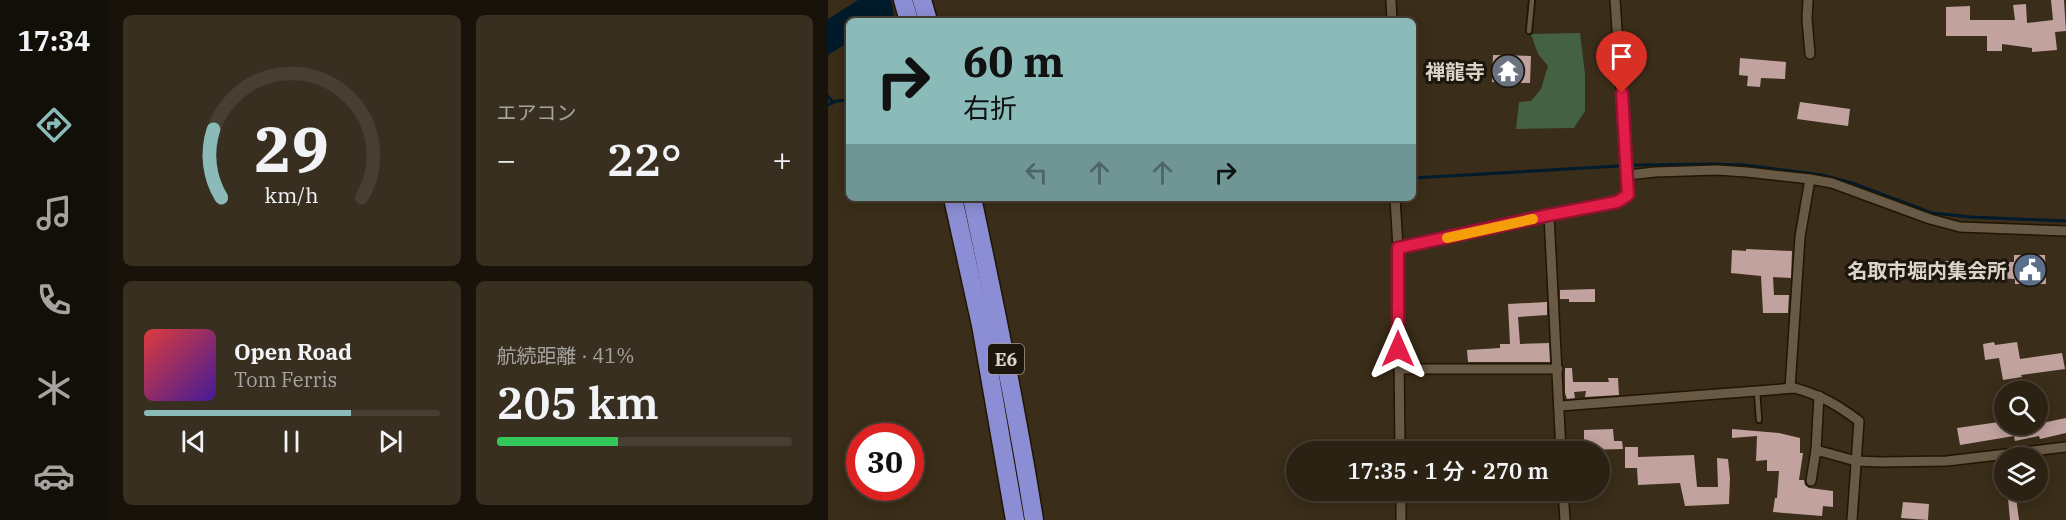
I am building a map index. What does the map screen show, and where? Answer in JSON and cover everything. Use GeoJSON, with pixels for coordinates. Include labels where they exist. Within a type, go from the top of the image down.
{"type":"FeatureCollection","features":[{"type":"Feature","properties":{"kind":"highway"},"geometry":{"type":"LineString","coordinates":[[903,0],[908,18]]}},
{"type":"Feature","properties":{"kind":"highway"},"geometry":{"type":"LineString","coordinates":[[922,0],[927,18]]}},
{"type":"Feature","properties":{"kind":"highway","name":"E6"},"geometry":{"type":"LineString","coordinates":[[972,201],[1007,368],[1034,520]]}},
{"type":"Feature","properties":{"kind":"highway","name":"E6"},"geometry":{"type":"LineString","coordinates":[[954,203],[981,325],[1015,520]]}},
{"type":"Feature","properties":{"kind":"street"},"geometry":{"type":"LineString","coordinates":[[1391,0],[1392,18]]}},
{"type":"Feature","properties":{"kind":"street"},"geometry":{"type":"LineString","coordinates":[[1398,248],[1617,202],[1628,195],[1615,0]]}},
{"type":"Feature","properties":{"kind":"street"},"geometry":{"type":"LineString","coordinates":[[1808,0],[1810,54]]}},
{"type":"Feature","properties":{"kind":"street"},"geometry":{"type":"LineString","coordinates":[[1628,170],[1655,172],[1717,170],[1809,179],[1832,183],[1930,219],[1960,227],[2066,231]]}},
{"type":"Feature","properties":{"kind":"street"},"geometry":{"type":"LineString","coordinates":[[1791,388],[1800,237],[1809,179]]}},
{"type":"Feature","properties":{"kind":"street"},"geometry":{"type":"LineString","coordinates":[[1395,201],[1398,248],[1400,441]]}},
{"type":"Feature","properties":{"kind":"street"},"geometry":{"type":"LineString","coordinates":[[1549,215],[1561,441]]}},
{"type":"Feature","properties":{"kind":"street"},"geometry":{"type":"LineString","coordinates":[[1399,369],[1558,369]]}},
{"type":"Feature","properties":{"kind":"street"},"geometry":{"type":"LineString","coordinates":[[1560,406],[1791,388],[1819,396],[1835,403],[1859,421],[1852,520]]}},
{"type":"Feature","properties":{"kind":"street"},"geometry":{"type":"LineString","coordinates":[[1811,481],[1816,450],[1819,396]]}},
{"type":"Feature","properties":{"kind":"street"},"geometry":{"type":"LineString","coordinates":[[1816,450],[1856,461],[1947,461],[2066,447]]}},
{"type":"Feature","properties":{"kind":"street"},"geometry":{"type":"LineString","coordinates":[[1401,501],[1401,520]]}},
{"type":"Feature","properties":{"kind":"street"},"geometry":{"type":"LineString","coordinates":[[1564,501],[1565,520]]}},
{"type":"Feature","properties":{"kind":"lane"},"geometry":{"type":"LineString","coordinates":[[1529,30],[1532,0]]}},
{"type":"Feature","properties":{"kind":"lane"},"geometry":{"type":"LineString","coordinates":[[1757,391],[1759,420]]}},
{"type":"Feature","properties":{"kind":"green space"},"geometry":{"type":"Polygon","coordinates":[[[1580,33],[1585,74],[1585,111],[1574,128],[1516,129],[1519,102],[1531,101],[1541,89],[1548,66],[1538,54],[1531,34],[1580,33]]]}},
{"type":"Feature","properties":{"kind":"water"},"geometry":{"type":"Polygon","coordinates":[[[858,0],[891,0],[894,15],[890,18],[846,18],[846,44],[828,55],[828,19],[858,0]]]}},
{"type":"Feature","properties":{"kind":"building"},"geometry":{"type":"Polygon","coordinates":[[[2051,0],[2064,0],[2066,31],[2055,32],[2057,50],[2032,52],[2032,48],[2002,44],[2002,51],[1987,51],[1987,36],[1946,36],[1946,7],[1970,6],[1970,20],[2015,20],[2013,5],[2026,4],[2027,23],[2053,20],[2051,0]]]}},
{"type":"Feature","properties":{"kind":"building"},"geometry":{"type":"Polygon","coordinates":[[[1493,55],[1531,56],[1530,83],[1492,82],[1493,55]]]}},
{"type":"Feature","properties":{"kind":"building"},"geometry":{"type":"Polygon","coordinates":[[[1740,58],[1786,62],[1785,79],[1761,78],[1760,87],[1747,86],[1748,76],[1739,75],[1740,58]]]}},
{"type":"Feature","properties":{"kind":"building"},"geometry":{"type":"Polygon","coordinates":[[[1800,102],[1850,109],[1848,126],[1797,119],[1800,102]]]}},
{"type":"Feature","properties":{"kind":"building"},"geometry":{"type":"Polygon","coordinates":[[[1746,249],[1792,251],[1791,278],[1773,277],[1774,295],[1789,295],[1788,313],[1763,313],[1761,276],[1731,273],[1732,250],[1746,251],[1746,249]]]}},
{"type":"Feature","properties":{"kind":"building","name":"名取市堀内集会所"},"geometry":{"type":"Polygon","coordinates":[[[2014,255],[2045,255],[2046,284],[2015,284],[2015,279],[1994,278],[1993,262],[2014,262],[2014,255]]]}},
{"type":"Feature","properties":{"kind":"building"},"geometry":{"type":"Polygon","coordinates":[[[1945,261],[1960,261],[1960,273],[1940,273],[1945,261]]]}},
{"type":"Feature","properties":{"kind":"building"},"geometry":{"type":"Polygon","coordinates":[[[1595,289],[1595,302],[1569,302],[1569,299],[1560,299],[1560,290],[1595,289]]]}},
{"type":"Feature","properties":{"kind":"building"},"geometry":{"type":"Polygon","coordinates":[[[1547,302],[1547,315],[1518,317],[1520,344],[1549,343],[1550,362],[1468,362],[1467,350],[1500,348],[1500,344],[1510,344],[1508,304],[1547,302]]]}},
{"type":"Feature","properties":{"kind":"building"},"geometry":{"type":"Polygon","coordinates":[[[1994,342],[1995,345],[2017,342],[2020,359],[2062,353],[2065,369],[2003,380],[1999,358],[1985,360],[1983,344],[1994,342]]]}},
{"type":"Feature","properties":{"kind":"building"},"geometry":{"type":"Polygon","coordinates":[[[1565,368],[1572,368],[1573,382],[1609,382],[1608,378],[1618,378],[1619,395],[1585,397],[1586,391],[1574,392],[1575,398],[1567,399],[1565,368]]]}},
{"type":"Feature","properties":{"kind":"building"},"geometry":{"type":"Polygon","coordinates":[[[2066,418],[2066,433],[2040,439],[2039,436],[2015,441],[2014,436],[1960,445],[1957,428],[1994,423],[1994,435],[2048,435],[2048,422],[2066,418]]]}},
{"type":"Feature","properties":{"kind":"building"},"geometry":{"type":"Polygon","coordinates":[[[1613,429],[1614,441],[1622,441],[1623,449],[1610,449],[1610,441],[1584,441],[1584,430],[1613,429]]]}},
{"type":"Feature","properties":{"kind":"building"},"geometry":{"type":"Polygon","coordinates":[[[1732,429],[1779,433],[1800,438],[1800,453],[1803,453],[1799,480],[1804,480],[1805,485],[1809,488],[1833,491],[1833,507],[1823,506],[1822,516],[1773,512],[1775,498],[1777,498],[1779,471],[1767,471],[1767,460],[1756,461],[1757,436],[1732,438],[1732,429]]]}},
{"type":"Feature","properties":{"kind":"building"},"geometry":{"type":"Polygon","coordinates":[[[1625,447],[1638,447],[1638,457],[1694,455],[1697,487],[1718,487],[1717,458],[1728,459],[1729,504],[1685,506],[1680,483],[1638,485],[1637,468],[1625,468],[1625,447]]]}},
{"type":"Feature","properties":{"kind":"building"},"geometry":{"type":"Polygon","coordinates":[[[2008,501],[2017,501],[2019,520],[2010,520],[2008,501]]]}},
{"type":"Feature","properties":{"kind":"building"},"geometry":{"type":"Polygon","coordinates":[[[1903,502],[1929,504],[1928,520],[1901,518],[1903,502]]]}},
{"type":"Feature","properties":{"kind":"waterway"},"geometry":{"type":"LineString","coordinates":[[828,96],[833,103]]}},
{"type":"Feature","properties":{"kind":"waterway"},"geometry":{"type":"LineString","coordinates":[[828,105],[836,101],[846,100]]}},
{"type":"Feature","properties":{"kind":"waterway"},"geometry":{"type":"LineString","coordinates":[[1416,178],[1636,165],[1744,165],[1822,175],[1852,183],[1932,213],[2066,221]]}},
{"type":"Feature","properties":{"kind":"slow traffic"},"geometry":{"type":"LineString","coordinates":[[1447,238],[1533,219]]}},
{"type":"Feature","properties":{"kind":"place","name":"禅龍寺"},"geometry":{"type":"Point","coordinates":[1508,71]}},
{"type":"Feature","properties":{"kind":"place","name":"名取市堀内集会所"},"geometry":{"type":"Point","coordinates":[2030,270]}},
{"type":"Feature","properties":{"kind":"route"},"geometry":{"type":"LineString","coordinates":[[1398,349],[1398,248],[1617,202],[1628,195],[1622,93]]}}]}
